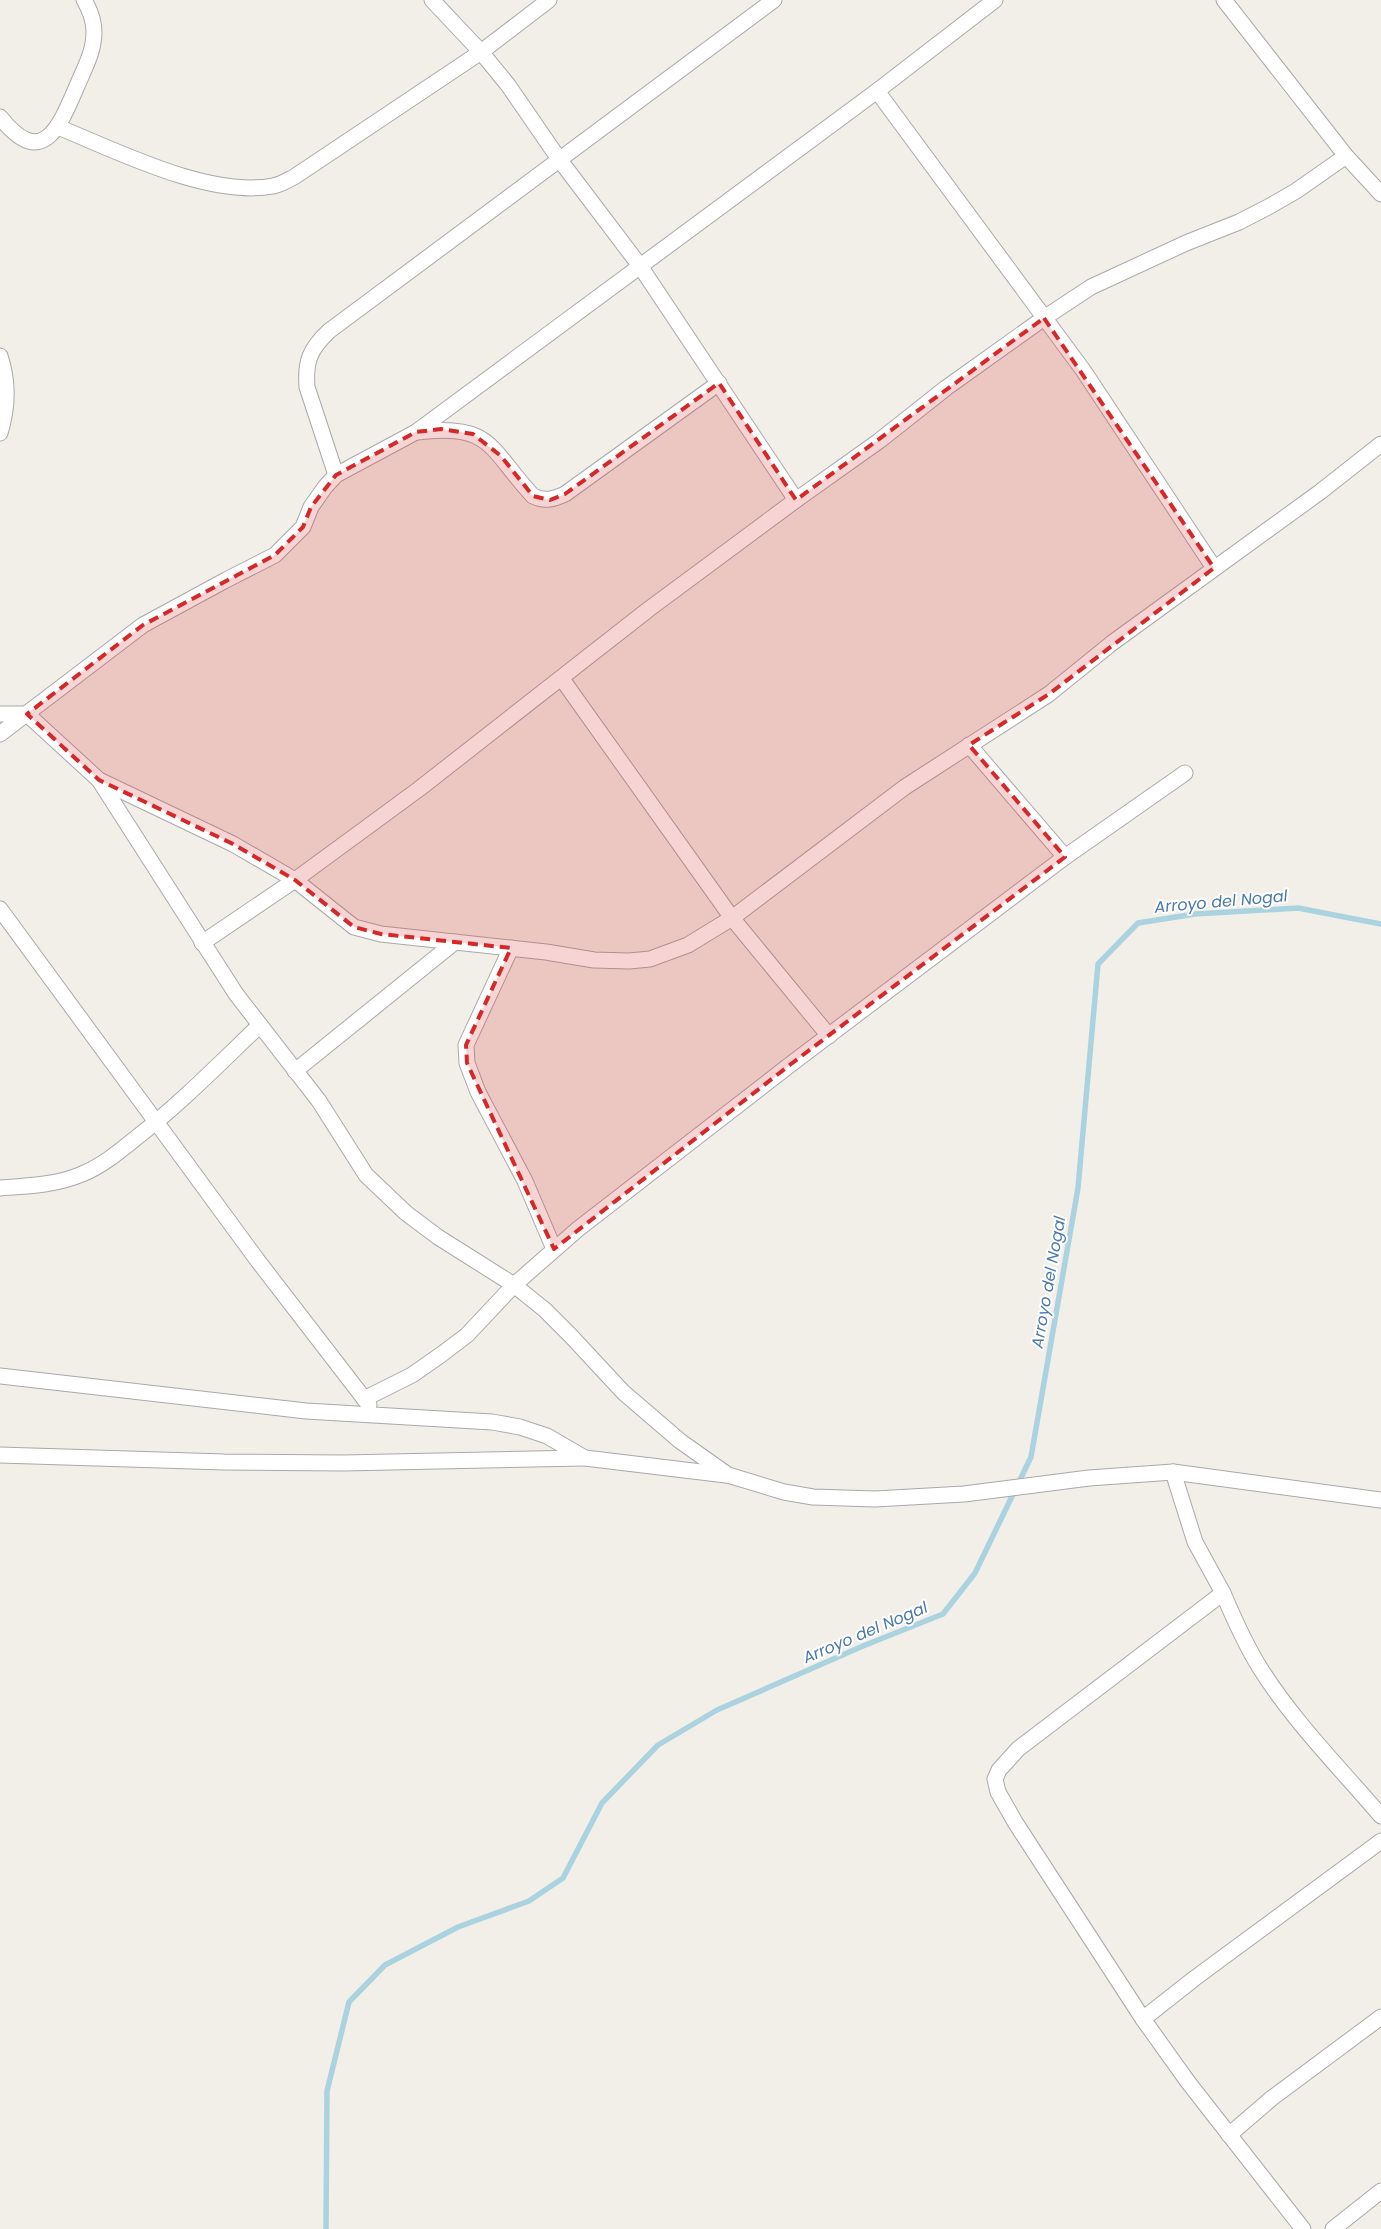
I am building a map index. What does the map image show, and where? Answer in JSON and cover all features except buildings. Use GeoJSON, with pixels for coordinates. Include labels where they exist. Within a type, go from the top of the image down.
{"type":"FeatureCollection","features":[{"type":"Feature","properties":{"kind":"street"},"geometry":{"type":"LineString","coordinates":[[0,116],[13,133],[24,140],[38,142],[48,138],[58,127],[93,49],[93,19],[84,0]]}},
{"type":"Feature","properties":{"kind":"street"},"geometry":{"type":"LineString","coordinates":[[432,0],[482,52],[519,101],[558,159],[640,266],[796,500]]}},
{"type":"Feature","properties":{"kind":"street"},"geometry":{"type":"LineString","coordinates":[[58,127],[152,166],[185,177],[221,185],[274,186],[294,177],[482,52],[549,0]]}},
{"type":"Feature","properties":{"kind":"street"},"geometry":{"type":"LineString","coordinates":[[336,475],[307,387],[306,374],[309,356],[314,344],[336,325],[774,0]]}},
{"type":"Feature","properties":{"kind":"street"},"geometry":{"type":"LineString","coordinates":[[0,734],[143,625],[276,555],[303,527],[311,507],[336,475],[416,432],[877,91],[995,0]]}},
{"type":"Feature","properties":{"kind":"street"},"geometry":{"type":"LineString","coordinates":[[1224,0],[1346,156],[1381,194]]}},
{"type":"Feature","properties":{"kind":"street"},"geometry":{"type":"LineString","coordinates":[[877,91],[1004,260],[1083,370],[1214,568]]}},
{"type":"Feature","properties":{"kind":"street"},"geometry":{"type":"LineString","coordinates":[[202,943],[294,880],[562,679],[650,609],[796,500],[878,442],[946,388],[1044,318],[1091,287],[1186,243],[1239,222],[1270,206],[1296,191],[1346,156]]}},
{"type":"Feature","properties":{"kind":"street"},"geometry":{"type":"LineString","coordinates":[[0,356],[8,392],[6,414],[0,433]]}},
{"type":"Feature","properties":{"kind":"street"},"geometry":{"type":"LineString","coordinates":[[416,432],[441,429],[457,430],[487,441],[533,496],[541,500],[550,500],[566,494],[719,383]]}},
{"type":"Feature","properties":{"kind":"street"},"geometry":{"type":"LineString","coordinates":[[98,780],[234,844],[294,880],[354,927],[380,934],[511,948],[594,960],[629,961],[650,959],[688,945],[732,918],[905,787],[1049,694],[1112,643],[1320,492],[1381,444]]}},
{"type":"Feature","properties":{"kind":"street"},"geometry":{"type":"LineString","coordinates":[[562,679],[732,918],[829,1036]]}},
{"type":"Feature","properties":{"kind":"street"},"geometry":{"type":"LineString","coordinates":[[0,714],[28,714],[98,780],[236,994],[334,1122],[361,1168],[383,1193],[438,1236],[514,1285],[545,1310],[622,1392],[680,1441],[728,1475]]}},
{"type":"Feature","properties":{"kind":"street"},"geometry":{"type":"LineString","coordinates":[[969,745],[1065,857]]}},
{"type":"Feature","properties":{"kind":"street"},"geometry":{"type":"LineString","coordinates":[[364,1399],[412,1375],[442,1354],[479,1322],[514,1285],[578,1229],[1065,857],[1185,773]]}},
{"type":"Feature","properties":{"kind":"street"},"geometry":{"type":"LineString","coordinates":[[0,909],[258,1261],[378,1416]]}},
{"type":"Feature","properties":{"kind":"street"},"geometry":{"type":"LineString","coordinates":[[295,1072],[455,942]]}},
{"type":"Feature","properties":{"kind":"street"},"geometry":{"type":"LineString","coordinates":[[511,948],[466,1045],[467,1063],[478,1092],[525,1181],[554,1249]]}},
{"type":"Feature","properties":{"kind":"street"},"geometry":{"type":"LineString","coordinates":[[0,1188],[43,1184],[83,1174],[127,1146],[157,1122],[260,1025]]}},
{"type":"Feature","properties":{"kind":"street"},"geometry":{"type":"LineString","coordinates":[[0,1376],[158,1395],[378,1416],[492,1422],[548,1436],[585,1458]]}},
{"type":"Feature","properties":{"kind":"street"},"geometry":{"type":"LineString","coordinates":[[0,1454],[224,1462],[343,1463],[585,1458],[728,1475],[784,1492],[803,1495],[875,1499],[964,1494],[1089,1478],[1173,1472],[1381,1500]]}},
{"type":"Feature","properties":{"kind":"street"},"geometry":{"type":"LineString","coordinates":[[1173,1472],[1195,1542],[1243,1637],[1276,1692],[1381,1816]]}},
{"type":"Feature","properties":{"kind":"street"},"geometry":{"type":"LineString","coordinates":[[1222,1594],[1018,1749],[994,1778],[998,1792],[1014,1822],[1143,2019],[1188,2082],[1303,2229]]}},
{"type":"Feature","properties":{"kind":"street"},"geometry":{"type":"LineString","coordinates":[[1143,2019],[1195,1978],[1381,1841]]}},
{"type":"Feature","properties":{"kind":"street"},"geometry":{"type":"LineString","coordinates":[[1229,2135],[1272,2098],[1381,2017]]}},
{"type":"Feature","properties":{"kind":"street"},"geometry":{"type":"LineString","coordinates":[[1333,2229],[1381,2191]]}},
{"type":"Feature","properties":{"kind":"highlighted area"},"geometry":{"type":"Polygon","coordinates":[[[1044,318],[1214,568],[1049,694],[969,745],[1065,857],[791,1064],[554,1249],[467,1063],[466,1045],[511,948],[381,934],[354,927],[295,880],[233,844],[99,780],[27,714],[143,625],[275,555],[303,527],[311,507],[336,475],[416,432],[441,429],[473,434],[501,456],[533,496],[550,500],[565,494],[719,383],[796,500],[1044,318]]]}},
{"type":"Feature","properties":{"kind":"waterway","name":"Arroyo del Nogal"},"geometry":{"type":"LineString","coordinates":[[326,2229],[327,2091],[349,2002],[385,1965],[458,1927],[529,1901],[563,1878],[602,1803],[658,1745],[717,1710],[863,1646],[943,1614],[975,1573],[1031,1457],[1078,1188],[1098,964],[1138,923],[1195,914],[1298,908],[1381,924]]}}]}
